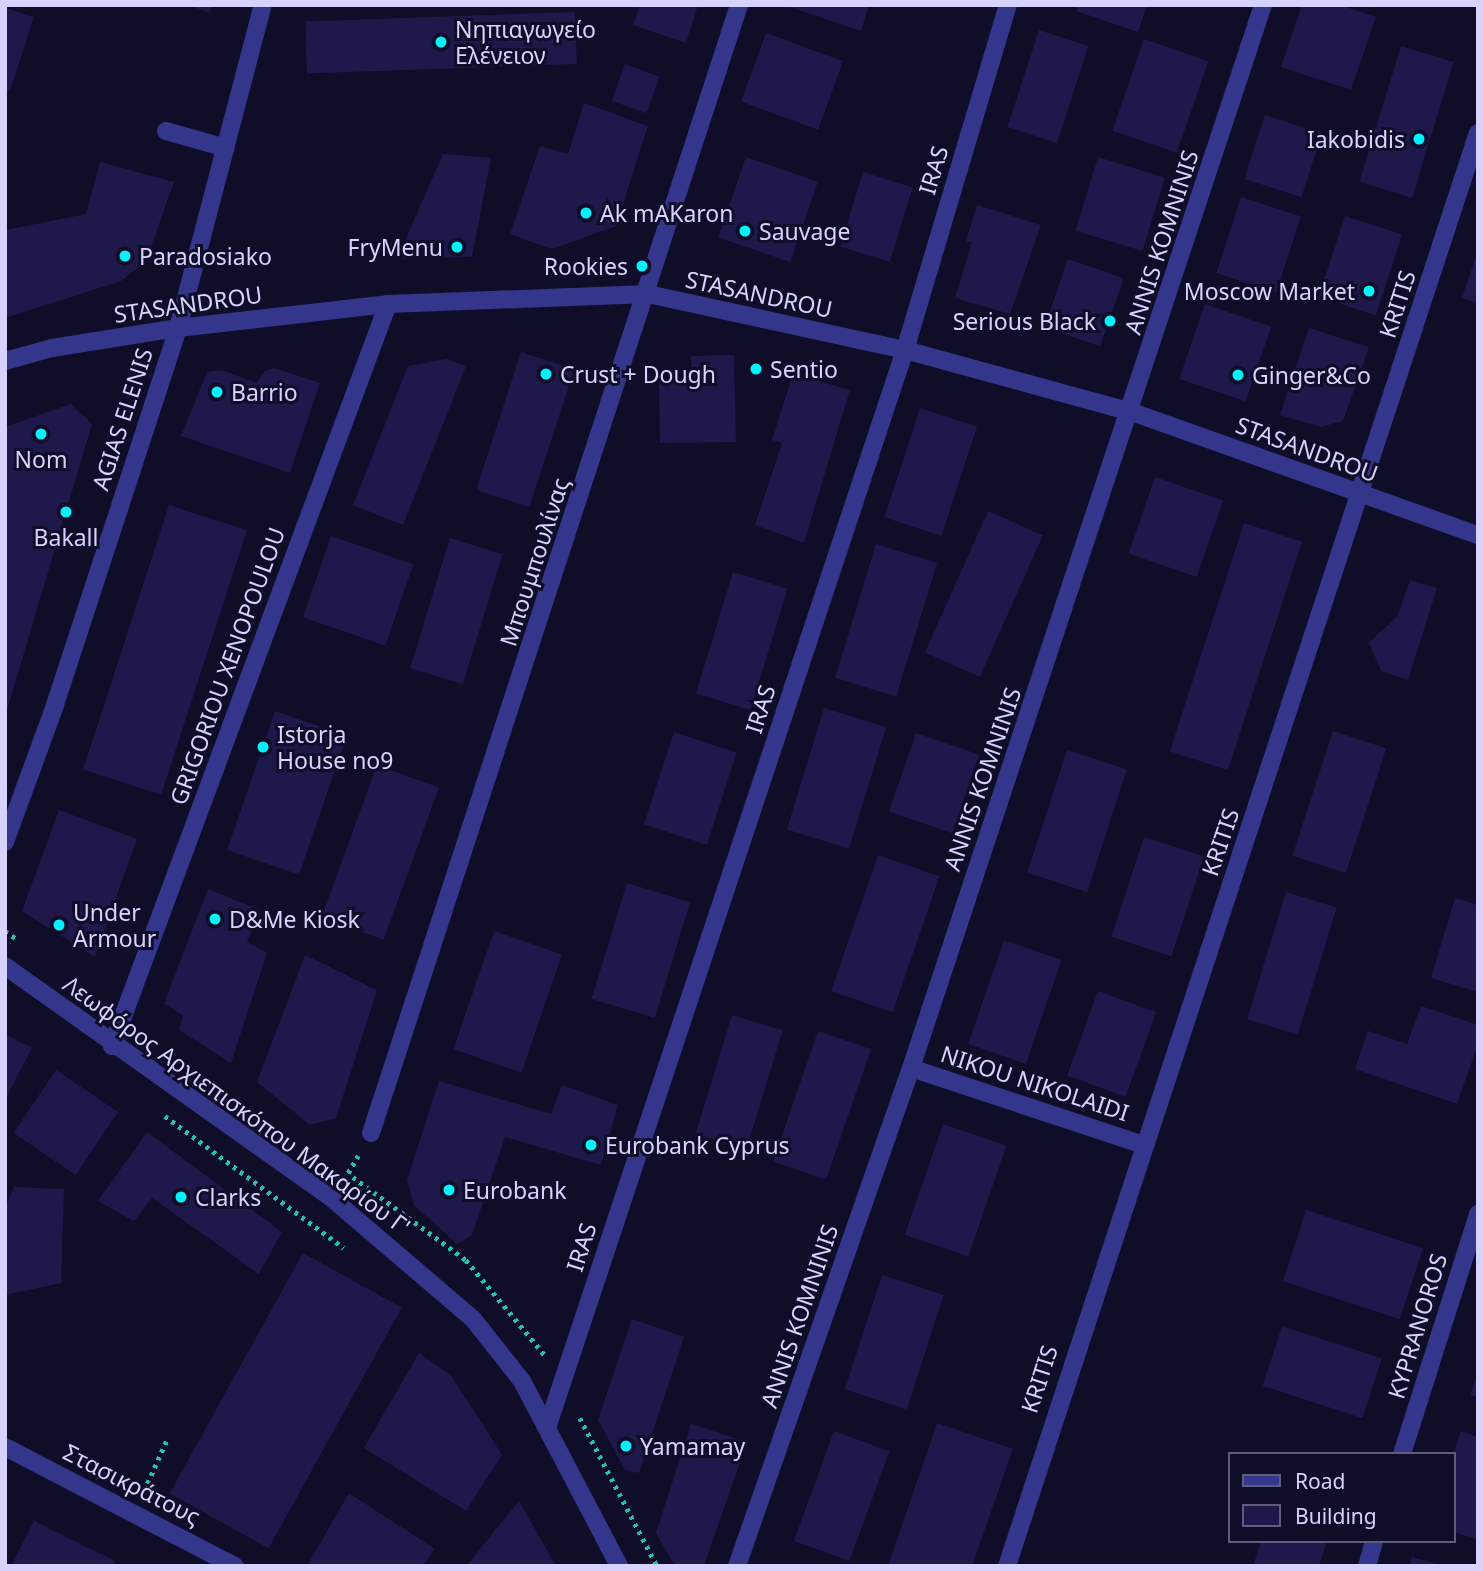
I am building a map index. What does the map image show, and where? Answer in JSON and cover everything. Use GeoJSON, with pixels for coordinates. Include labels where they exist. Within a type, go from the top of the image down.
{"type":"FeatureCollection","features":[{"type":"Feature","properties":{"kind":"street","name":"AGIAS ELENIS"},"geometry":{"type":"LineString","coordinates":[[5,842],[54,708],[177,328],[263,5]]}},
{"type":"Feature","properties":{"kind":"street","name":"Μπουμπουλίνας"},"geometry":{"type":"LineString","coordinates":[[371,1133],[648,294],[739,5]]}},
{"type":"Feature","properties":{"kind":"street","name":"IRAS"},"geometry":{"type":"LineString","coordinates":[[548,1425],[905,350],[1008,5]]}},
{"type":"Feature","properties":{"kind":"street","name":"ANNIS KOMNINIS"},"geometry":{"type":"LineString","coordinates":[[737,1566],[911,1068],[1132,412],[1264,5]]}},
{"type":"Feature","properties":{"kind":"street"},"geometry":{"type":"LineString","coordinates":[[166,131],[226,148]]}},
{"type":"Feature","properties":{"kind":"street","name":"KRITIS"},"geometry":{"type":"LineString","coordinates":[[1007,1566],[1144,1144],[1362,495],[1478,133]]}},
{"type":"Feature","properties":{"kind":"street","name":"STASANDROU"},"geometry":{"type":"LineString","coordinates":[[5,361],[52,348],[177,328],[388,304],[648,294],[905,350],[1132,412],[1478,535]]}},
{"type":"Feature","properties":{"kind":"street","name":"GRIGORIOU XENOPOULOU"},"geometry":{"type":"LineString","coordinates":[[112,1046],[388,304]]}},
{"type":"Feature","properties":{"kind":"street","name":"Λεωφόρος Αρχιεπισκόπου Μακαρίου Γ'"},"geometry":{"type":"LineString","coordinates":[[5,966],[112,1046],[329,1196],[427,1276],[496,1346],[548,1425],[619,1566]]}},
{"type":"Feature","properties":{"kind":"street","name":"NIKOU NIKOLAIDI"},"geometry":{"type":"LineString","coordinates":[[911,1068],[1144,1144]]}},
{"type":"Feature","properties":{"kind":"street","name":"KYPRANOROS"},"geometry":{"type":"LineString","coordinates":[[1403,1452],[1478,1214]]}},
{"type":"Feature","properties":{"kind":"street","name":"Στασικράτους"},"geometry":{"type":"LineString","coordinates":[[5,1447],[135,1511],[235,1566]]}},
{"type":"Feature","properties":{"kind":"street"},"geometry":{"type":"LineString","coordinates":[[1367,1566],[1373,1543]]}},
{"type":"Feature","properties":{"kind":"path"},"geometry":{"type":"LineString","coordinates":[[294,1213],[352,1254]]}},
{"type":"Feature","properties":{"kind":"path"},"geometry":{"type":"LineString","coordinates":[[135,1511],[168,1437]]}},
{"type":"Feature","properties":{"kind":"path"},"geometry":{"type":"LineString","coordinates":[[604,1461],[657,1566]]}},
{"type":"Feature","properties":{"kind":"building"},"geometry":{"type":"Polygon","coordinates":[[[188,5],[213,5],[210,13],[188,5]]]}},
{"type":"Feature","properties":{"kind":"building"},"geometry":{"type":"Polygon","coordinates":[[[640,5],[698,5],[686,43],[633,25],[640,5]]]}},
{"type":"Feature","properties":{"kind":"building"},"geometry":{"type":"Polygon","coordinates":[[[784,5],[869,5],[861,31],[784,5]]]}},
{"type":"Feature","properties":{"kind":"building"},"geometry":{"type":"Polygon","coordinates":[[[1078,5],[1147,5],[1138,32],[1076,11],[1078,5]]]}},
{"type":"Feature","properties":{"kind":"building"},"geometry":{"type":"Polygon","coordinates":[[[1302,5],[1340,5],[1376,17],[1351,90],[1281,67],[1302,5]]]}},
{"type":"Feature","properties":{"kind":"building"},"geometry":{"type":"Polygon","coordinates":[[[5,8],[34,17],[10,91],[5,90],[5,8]]]}},
{"type":"Feature","properties":{"kind":"building","name":"Νηπιαγωγείο Ελένειον"},"geometry":{"type":"Polygon","coordinates":[[[575,12],[577,64],[307,73],[305,21],[575,12]]]}},
{"type":"Feature","properties":{"kind":"building"},"geometry":{"type":"Polygon","coordinates":[[[1039,30],[1088,46],[1057,143],[1007,127],[1039,30]]]}},
{"type":"Feature","properties":{"kind":"building"},"geometry":{"type":"Polygon","coordinates":[[[766,33],[843,61],[818,130],[741,102],[766,33]]]}},
{"type":"Feature","properties":{"kind":"building"},"geometry":{"type":"Polygon","coordinates":[[[1144,39],[1208,61],[1177,153],[1112,131],[1144,39]]]}},
{"type":"Feature","properties":{"kind":"building"},"geometry":{"type":"Polygon","coordinates":[[[1401,46],[1454,62],[1412,198],[1359,182],[1401,46]]]}},
{"type":"Feature","properties":{"kind":"building"},"geometry":{"type":"Polygon","coordinates":[[[625,64],[660,77],[646,113],[612,101],[625,64]]]}},
{"type":"Feature","properties":{"kind":"building"},"geometry":{"type":"Polygon","coordinates":[[[584,103],[648,126],[616,226],[552,249],[510,234],[540,146],[568,154],[584,103]]]}},
{"type":"Feature","properties":{"kind":"building"},"geometry":{"type":"Polygon","coordinates":[[[1265,115],[1322,134],[1301,197],[1244,179],[1265,115]]]}},
{"type":"Feature","properties":{"kind":"building"},"geometry":{"type":"Polygon","coordinates":[[[443,154],[491,158],[472,257],[397,259],[443,154]]]}},
{"type":"Feature","properties":{"kind":"building"},"geometry":{"type":"Polygon","coordinates":[[[746,157],[818,182],[790,262],[718,237],[746,157]]]}},
{"type":"Feature","properties":{"kind":"building"},"geometry":{"type":"Polygon","coordinates":[[[1098,157],[1165,177],[1142,251],[1075,231],[1098,157]]]}},
{"type":"Feature","properties":{"kind":"building"},"geometry":{"type":"Polygon","coordinates":[[[100,162],[174,182],[146,261],[121,281],[5,318],[6,230],[86,214],[100,162]]]}},
{"type":"Feature","properties":{"kind":"building"},"geometry":{"type":"Polygon","coordinates":[[[863,172],[913,187],[890,262],[840,247],[863,172]]]}},
{"type":"Feature","properties":{"kind":"building"},"geometry":{"type":"Polygon","coordinates":[[[1241,197],[1301,216],[1276,293],[1216,273],[1241,197]]]}},
{"type":"Feature","properties":{"kind":"building"},"geometry":{"type":"Polygon","coordinates":[[[977,205],[1041,225],[1010,314],[955,298],[972,242],[966,241],[977,205]]]}},
{"type":"Feature","properties":{"kind":"building"},"geometry":{"type":"Polygon","coordinates":[[[1345,216],[1402,235],[1376,315],[1319,297],[1345,216]]]}},
{"type":"Feature","properties":{"kind":"building"},"geometry":{"type":"Polygon","coordinates":[[[1478,250],[1478,303],[1462,298],[1478,250]]]}},
{"type":"Feature","properties":{"kind":"building"},"geometry":{"type":"Polygon","coordinates":[[[1068,259],[1124,278],[1100,346],[1045,327],[1068,259]]]}},
{"type":"Feature","properties":{"kind":"building"},"geometry":{"type":"Polygon","coordinates":[[[1205,304],[1271,327],[1245,401],[1179,379],[1205,304]]]}},
{"type":"Feature","properties":{"kind":"building"},"geometry":{"type":"Polygon","coordinates":[[[1309,328],[1369,347],[1343,421],[1321,427],[1280,415],[1309,328]]]}},
{"type":"Feature","properties":{"kind":"building"},"geometry":{"type":"Polygon","coordinates":[[[521,352],[574,369],[529,507],[476,490],[521,352]]]}},
{"type":"Feature","properties":{"kind":"building"},"geometry":{"type":"Polygon","coordinates":[[[734,355],[736,442],[660,443],[659,382],[692,381],[691,356],[734,355]]]}},
{"type":"Feature","properties":{"kind":"building"},"geometry":{"type":"Polygon","coordinates":[[[446,359],[466,366],[403,525],[353,505],[408,366],[446,359]]]}},
{"type":"Feature","properties":{"kind":"building"},"geometry":{"type":"Polygon","coordinates":[[[274,368],[320,383],[290,473],[181,436],[207,372],[222,370],[256,383],[265,371],[274,368]]]}},
{"type":"Feature","properties":{"kind":"building"},"geometry":{"type":"Polygon","coordinates":[[[793,374],[850,390],[804,543],[755,525],[782,443],[772,440],[793,374]]]}},
{"type":"Feature","properties":{"kind":"building"},"geometry":{"type":"Polygon","coordinates":[[[71,404],[92,424],[5,717],[5,427],[71,404]]]}},
{"type":"Feature","properties":{"kind":"building"},"geometry":{"type":"Polygon","coordinates":[[[920,408],[977,427],[942,536],[884,517],[920,408]]]}},
{"type":"Feature","properties":{"kind":"building"},"geometry":{"type":"Polygon","coordinates":[[[1155,477],[1223,500],[1197,577],[1129,554],[1155,477]]]}},
{"type":"Feature","properties":{"kind":"building"},"geometry":{"type":"Polygon","coordinates":[[[169,505],[247,530],[161,795],[83,769],[169,505]]]}},
{"type":"Feature","properties":{"kind":"building"},"geometry":{"type":"Polygon","coordinates":[[[988,511],[1043,535],[980,677],[925,653],[988,511]]]}},
{"type":"Feature","properties":{"kind":"building"},"geometry":{"type":"Polygon","coordinates":[[[1244,523],[1302,542],[1228,770],[1170,751],[1244,523]]]}},
{"type":"Feature","properties":{"kind":"building"},"geometry":{"type":"Polygon","coordinates":[[[331,536],[413,564],[385,646],[303,617],[331,536]]]}},
{"type":"Feature","properties":{"kind":"building"},"geometry":{"type":"Polygon","coordinates":[[[450,538],[503,554],[463,684],[410,668],[450,538]]]}},
{"type":"Feature","properties":{"kind":"building"},"geometry":{"type":"Polygon","coordinates":[[[876,544],[937,563],[896,697],[835,678],[876,544]]]}},
{"type":"Feature","properties":{"kind":"building"},"geometry":{"type":"Polygon","coordinates":[[[733,572],[788,589],[750,710],[696,693],[733,572]]]}},
{"type":"Feature","properties":{"kind":"building"},"geometry":{"type":"Polygon","coordinates":[[[1410,580],[1437,588],[1408,680],[1381,671],[1369,642],[1397,617],[1410,580]]]}},
{"type":"Feature","properties":{"kind":"building"},"geometry":{"type":"Polygon","coordinates":[[[824,708],[886,727],[849,848],[787,829],[824,708]]]}},
{"type":"Feature","properties":{"kind":"building"},"geometry":{"type":"Polygon","coordinates":[[[275,711],[347,736],[299,875],[227,850],[275,711]]]}},
{"type":"Feature","properties":{"kind":"building"},"geometry":{"type":"Polygon","coordinates":[[[1333,731],[1386,748],[1346,873],[1293,856],[1333,731]]]}},
{"type":"Feature","properties":{"kind":"building"},"geometry":{"type":"Polygon","coordinates":[[[674,732],[737,752],[707,845],[644,824],[674,732]]]}},
{"type":"Feature","properties":{"kind":"building"},"geometry":{"type":"Polygon","coordinates":[[[916,733],[979,755],[952,833],[889,811],[916,733]]]}},
{"type":"Feature","properties":{"kind":"building"},"geometry":{"type":"Polygon","coordinates":[[[1067,750],[1127,769],[1087,892],[1027,873],[1067,750]]]}},
{"type":"Feature","properties":{"kind":"building"},"geometry":{"type":"Polygon","coordinates":[[[377,765],[439,788],[384,940],[322,917],[377,765]]]}},
{"type":"Feature","properties":{"kind":"building"},"geometry":{"type":"Polygon","coordinates":[[[59,810],[137,839],[95,957],[22,911],[59,810]]]}},
{"type":"Feature","properties":{"kind":"building"},"geometry":{"type":"Polygon","coordinates":[[[1144,837],[1204,856],[1171,956],[1112,937],[1144,837]]]}},
{"type":"Feature","properties":{"kind":"building"},"geometry":{"type":"Polygon","coordinates":[[[878,855],[939,876],[893,1012],[831,991],[878,855]]]}},
{"type":"Feature","properties":{"kind":"building"},"geometry":{"type":"Polygon","coordinates":[[[627,883],[690,902],[655,1018],[592,999],[627,883]]]}},
{"type":"Feature","properties":{"kind":"building"},"geometry":{"type":"Polygon","coordinates":[[[208,889],[260,910],[247,942],[267,953],[231,1063],[179,1030],[183,1016],[164,1003],[208,889]]]}},
{"type":"Feature","properties":{"kind":"building"},"geometry":{"type":"Polygon","coordinates":[[[1286,892],[1337,907],[1298,1035],[1247,1019],[1286,892]]]}},
{"type":"Feature","properties":{"kind":"building"},"geometry":{"type":"Polygon","coordinates":[[[1455,898],[1478,905],[1478,992],[1431,978],[1455,898]]]}},
{"type":"Feature","properties":{"kind":"building"},"geometry":{"type":"Polygon","coordinates":[[[494,931],[562,954],[521,1073],[453,1049],[494,931]]]}},
{"type":"Feature","properties":{"kind":"building"},"geometry":{"type":"Polygon","coordinates":[[[1004,940],[1062,960],[1026,1064],[968,1044],[1004,940]]]}},
{"type":"Feature","properties":{"kind":"building"},"geometry":{"type":"Polygon","coordinates":[[[305,955],[377,990],[336,1118],[310,1125],[257,1082],[305,955]]]}},
{"type":"Feature","properties":{"kind":"building"},"geometry":{"type":"Polygon","coordinates":[[[1098,991],[1156,1012],[1125,1097],[1067,1076],[1098,991]]]}},
{"type":"Feature","properties":{"kind":"building"},"geometry":{"type":"Polygon","coordinates":[[[1421,1006],[1478,1025],[1478,1044],[1457,1104],[1355,1069],[1368,1031],[1407,1044],[1421,1006]]]}},
{"type":"Feature","properties":{"kind":"building"},"geometry":{"type":"Polygon","coordinates":[[[732,1015],[783,1030],[746,1150],[695,1135],[732,1015]]]}},
{"type":"Feature","properties":{"kind":"building"},"geometry":{"type":"Polygon","coordinates":[[[818,1031],[871,1049],[826,1180],[773,1161],[818,1031]]]}},
{"type":"Feature","properties":{"kind":"building"},"geometry":{"type":"Polygon","coordinates":[[[5,1034],[32,1048],[5,1100],[5,1034]]]}},
{"type":"Feature","properties":{"kind":"building"},"geometry":{"type":"Polygon","coordinates":[[[56,1070],[118,1112],[76,1175],[14,1133],[56,1070]]]}},
{"type":"Feature","properties":{"kind":"building"},"geometry":{"type":"Polygon","coordinates":[[[439,1081],[551,1114],[562,1085],[618,1105],[601,1165],[505,1137],[472,1235],[457,1244],[414,1205],[407,1180],[439,1081]]]}},
{"type":"Feature","properties":{"kind":"building"},"geometry":{"type":"Polygon","coordinates":[[[943,1124],[1006,1146],[968,1256],[905,1235],[943,1124]]]}},
{"type":"Feature","properties":{"kind":"building"},"geometry":{"type":"Polygon","coordinates":[[[147,1132],[282,1232],[259,1274],[152,1198],[134,1221],[98,1201],[147,1132]]]}},
{"type":"Feature","properties":{"kind":"building"},"geometry":{"type":"Polygon","coordinates":[[[14,1187],[64,1189],[61,1283],[5,1295],[5,1208],[14,1187]]]}},
{"type":"Feature","properties":{"kind":"building"},"geometry":{"type":"Polygon","coordinates":[[[1306,1210],[1423,1248],[1400,1319],[1283,1281],[1306,1210]]]}},
{"type":"Feature","properties":{"kind":"building"},"geometry":{"type":"Polygon","coordinates":[[[303,1253],[402,1308],[269,1548],[170,1494],[303,1253]]]}},
{"type":"Feature","properties":{"kind":"building"},"geometry":{"type":"Polygon","coordinates":[[[882,1275],[944,1295],[907,1409],[845,1389],[882,1275]]]}},
{"type":"Feature","properties":{"kind":"building"},"geometry":{"type":"Polygon","coordinates":[[[632,1319],[684,1337],[639,1473],[625,1470],[598,1420],[632,1319]]]}},
{"type":"Feature","properties":{"kind":"building"},"geometry":{"type":"Polygon","coordinates":[[[1282,1326],[1382,1358],[1362,1418],[1263,1386],[1282,1326]]]}},
{"type":"Feature","properties":{"kind":"building"},"geometry":{"type":"Polygon","coordinates":[[[419,1353],[451,1375],[502,1455],[466,1511],[364,1448],[419,1353]]]}},
{"type":"Feature","properties":{"kind":"building"},"geometry":{"type":"Polygon","coordinates":[[[1478,1373],[1478,1397],[1470,1395],[1478,1373]]]}},
{"type":"Feature","properties":{"kind":"building"},"geometry":{"type":"Polygon","coordinates":[[[937,1423],[1013,1449],[972,1566],[888,1566],[937,1423]]]}},
{"type":"Feature","properties":{"kind":"building"},"geometry":{"type":"Polygon","coordinates":[[[691,1424],[747,1442],[704,1566],[675,1566],[656,1533],[691,1424]]]}},
{"type":"Feature","properties":{"kind":"building"},"geometry":{"type":"Polygon","coordinates":[[[834,1431],[889,1451],[849,1561],[794,1541],[834,1431]]]}},
{"type":"Feature","properties":{"kind":"building"},"geometry":{"type":"Polygon","coordinates":[[[1461,1431],[1478,1437],[1478,1540],[1455,1533],[1454,1452],[1461,1431]]]}},
{"type":"Feature","properties":{"kind":"building"},"geometry":{"type":"Polygon","coordinates":[[[349,1493],[435,1549],[423,1566],[307,1566],[349,1493]]]}},
{"type":"Feature","properties":{"kind":"building"},"geometry":{"type":"Polygon","coordinates":[[[519,1501],[556,1566],[466,1566],[519,1501]]]}},
{"type":"Feature","properties":{"kind":"building"},"geometry":{"type":"Polygon","coordinates":[[[34,1521],[115,1561],[113,1566],[11,1566],[34,1521]]]}},
{"type":"Feature","properties":{"kind":"building"},"geometry":{"type":"Polygon","coordinates":[[[1260,1543],[1326,1543],[1319,1566],[1253,1566],[1260,1543]]]}},
{"type":"Feature","properties":{"kind":"building"},"geometry":{"type":"Polygon","coordinates":[[[1412,1557],[1441,1565],[1441,1566],[1410,1566],[1412,1557]]]}},
{"type":"Feature","properties":{"kind":"place","name":"Νηπιαγωγείο Ελένειον"},"geometry":{"type":"Point","coordinates":[441,42]}},
{"type":"Feature","properties":{"kind":"place","name":"Iakobidis"},"geometry":{"type":"Point","coordinates":[1419,139]}},
{"type":"Feature","properties":{"kind":"place","name":"Ak mAKaron"},"geometry":{"type":"Point","coordinates":[586,213]}},
{"type":"Feature","properties":{"kind":"place","name":"Sauvage"},"geometry":{"type":"Point","coordinates":[745,231]}},
{"type":"Feature","properties":{"kind":"place","name":"FryMenu"},"geometry":{"type":"Point","coordinates":[457,247]}},
{"type":"Feature","properties":{"kind":"place","name":"Paradosiako"},"geometry":{"type":"Point","coordinates":[125,256]}},
{"type":"Feature","properties":{"kind":"place","name":"Rookies"},"geometry":{"type":"Point","coordinates":[642,266]}},
{"type":"Feature","properties":{"kind":"place","name":"Moscow Market"},"geometry":{"type":"Point","coordinates":[1369,291]}},
{"type":"Feature","properties":{"kind":"place","name":"Serious Black"},"geometry":{"type":"Point","coordinates":[1110,321]}},
{"type":"Feature","properties":{"kind":"place","name":"Sentio"},"geometry":{"type":"Point","coordinates":[756,369]}},
{"type":"Feature","properties":{"kind":"place","name":"Crust + Dough"},"geometry":{"type":"Point","coordinates":[546,374]}},
{"type":"Feature","properties":{"kind":"place","name":"Ginger&Co"},"geometry":{"type":"Point","coordinates":[1238,375]}},
{"type":"Feature","properties":{"kind":"place","name":"Barrio"},"geometry":{"type":"Point","coordinates":[217,392]}},
{"type":"Feature","properties":{"kind":"place","name":"Nom"},"geometry":{"type":"Point","coordinates":[41,434]}},
{"type":"Feature","properties":{"kind":"place","name":"Bakall"},"geometry":{"type":"Point","coordinates":[66,512]}},
{"type":"Feature","properties":{"kind":"place","name":"Istorja House no9"},"geometry":{"type":"Point","coordinates":[263,747]}},
{"type":"Feature","properties":{"kind":"place","name":"D&Me Kiosk"},"geometry":{"type":"Point","coordinates":[215,919]}},
{"type":"Feature","properties":{"kind":"place","name":"Under Armour"},"geometry":{"type":"Point","coordinates":[59,925]}},
{"type":"Feature","properties":{"kind":"place","name":"Eurobank Cyprus"},"geometry":{"type":"Point","coordinates":[591,1145]}},
{"type":"Feature","properties":{"kind":"place","name":"Eurobank"},"geometry":{"type":"Point","coordinates":[449,1190]}},
{"type":"Feature","properties":{"kind":"place","name":"Clarks"},"geometry":{"type":"Point","coordinates":[181,1197]}},
{"type":"Feature","properties":{"kind":"place","name":"Yamamay"},"geometry":{"type":"Point","coordinates":[626,1446]}}]}
